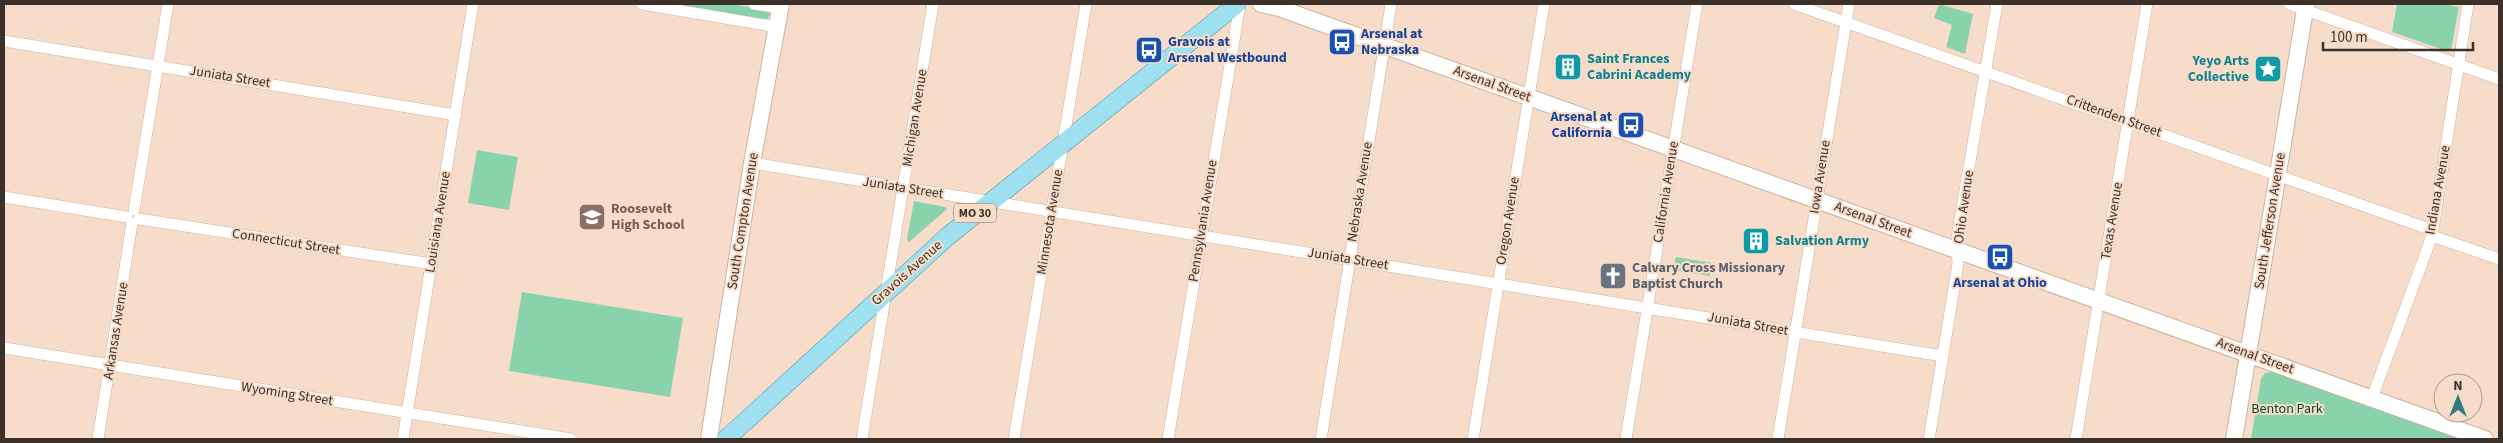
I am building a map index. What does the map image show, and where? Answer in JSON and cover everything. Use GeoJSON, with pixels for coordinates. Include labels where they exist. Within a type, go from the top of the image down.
{"type":"FeatureCollection","features":[{"type":"Feature","properties":{"kind":"main road","name":"Gravois Avenue"},"geometry":{"type":"LineString","coordinates":[[726,439],[887,290],[989,202],[1239,4]]}},
{"type":"Feature","properties":{"kind":"main road","name":"Arsenal Street"},"geometry":{"type":"LineString","coordinates":[[1261,4],[1673,148],[2485,439]]}},
{"type":"Feature","properties":{"kind":"main road","name":"South Compton Avenue"},"geometry":{"type":"LineString","coordinates":[[709,439],[752,163],[780,6]]}},
{"type":"Feature","properties":{"kind":"main road","name":"South Jefferson Avenue"},"geometry":{"type":"LineString","coordinates":[[2234,439],[2305,7]]}},
{"type":"Feature","properties":{"kind":"street","name":"Arkansas Avenue"},"geometry":{"type":"LineString","coordinates":[[98,439],[168,4]]}},
{"type":"Feature","properties":{"kind":"street","name":"Louisiana Avenue"},"geometry":{"type":"LineString","coordinates":[[403,439],[473,4]]}},
{"type":"Feature","properties":{"kind":"street"},"geometry":{"type":"LineString","coordinates":[[642,4],[777,27]]}},
{"type":"Feature","properties":{"kind":"street"},"geometry":{"type":"LineString","coordinates":[[754,4],[780,6]]}},
{"type":"Feature","properties":{"kind":"street","name":"Michigan Avenue"},"geometry":{"type":"LineString","coordinates":[[862,439],[933,4]]}},
{"type":"Feature","properties":{"kind":"street","name":"Minnesota Avenue"},"geometry":{"type":"LineString","coordinates":[[1014,439],[1086,4]]}},
{"type":"Feature","properties":{"kind":"street","name":"Pennsylvania Avenue"},"geometry":{"type":"LineString","coordinates":[[1168,439],[1239,4]]}},
{"type":"Feature","properties":{"kind":"street","name":"Nebraska Avenue"},"geometry":{"type":"LineString","coordinates":[[1321,439],[1391,4]]}},
{"type":"Feature","properties":{"kind":"street","name":"Oregon Avenue"},"geometry":{"type":"LineString","coordinates":[[1473,439],[1544,4]]}},
{"type":"Feature","properties":{"kind":"street","name":"California Avenue"},"geometry":{"type":"LineString","coordinates":[[1626,439],[1697,4]]}},
{"type":"Feature","properties":{"kind":"street","name":"Crittenden Street"},"geometry":{"type":"LineString","coordinates":[[1794,4],[2278,174],[2499,259]]}},
{"type":"Feature","properties":{"kind":"street","name":"Iowa Avenue"},"geometry":{"type":"LineString","coordinates":[[1778,439],[1849,4]]}},
{"type":"Feature","properties":{"kind":"street","name":"Ohio Avenue"},"geometry":{"type":"LineString","coordinates":[[1929,439],[1958,264],[1957,237],[1997,4]]}},
{"type":"Feature","properties":{"kind":"street","name":"Texas Avenue"},"geometry":{"type":"LineString","coordinates":[[2076,439],[2147,4]]}},
{"type":"Feature","properties":{"kind":"street"},"geometry":{"type":"LineString","coordinates":[[2289,4],[2305,7],[2499,79]]}},
{"type":"Feature","properties":{"kind":"street","name":"Indiana Avenue"},"geometry":{"type":"LineString","coordinates":[[2372,398],[2432,233],[2468,4]]}},
{"type":"Feature","properties":{"kind":"street","name":"Juniata Street"},"geometry":{"type":"LineString","coordinates":[[4,41],[456,115]]}},
{"type":"Feature","properties":{"kind":"street","name":"Juniata Street"},"geometry":{"type":"LineString","coordinates":[[752,163],[1201,238],[1648,306],[1943,356]]}},
{"type":"Feature","properties":{"kind":"street","name":"Connecticut Street"},"geometry":{"type":"LineString","coordinates":[[4,197],[432,264]]}},
{"type":"Feature","properties":{"kind":"street","name":"Wyoming Street"},"geometry":{"type":"LineString","coordinates":[[4,348],[571,439]]}},
{"type":"Feature","properties":{"kind":"green space"},"geometry":{"type":"Polygon","coordinates":[[[663,4],[731,4],[767,10],[770,14],[767,20],[663,4]]]}},
{"type":"Feature","properties":{"kind":"green space"},"geometry":{"type":"Polygon","coordinates":[[[1939,4],[1973,14],[1965,54],[1946,47],[1952,25],[1934,18],[1939,4]]]}},
{"type":"Feature","properties":{"kind":"green space"},"geometry":{"type":"Polygon","coordinates":[[[2397,4],[2443,4],[2459,7],[2451,50],[2444,50],[2392,32],[2397,4]]]}},
{"type":"Feature","properties":{"kind":"green space"},"geometry":{"type":"Polygon","coordinates":[[[477,150],[518,157],[509,210],[468,203],[477,150]]]}},
{"type":"Feature","properties":{"kind":"green space"},"geometry":{"type":"Polygon","coordinates":[[[914,201],[947,209],[909,242],[907,239],[914,201]]]}},
{"type":"Feature","properties":{"kind":"green space"},"geometry":{"type":"Polygon","coordinates":[[[1676,257],[1712,263],[1710,276],[1673,270],[1676,257]]]}},
{"type":"Feature","properties":{"kind":"green space"},"geometry":{"type":"Polygon","coordinates":[[[522,292],[683,318],[670,397],[509,371],[522,292]]]}},
{"type":"Feature","properties":{"kind":"green space","name":"Benton Park"},"geometry":{"type":"Polygon","coordinates":[[[2271,372],[2460,439],[2251,439],[2261,379],[2265,373],[2271,372]]]}},
{"type":"Feature","properties":{"kind":"place","name":"Arsenal at Nebraska"},"geometry":{"type":"Point","coordinates":[1342,42]}},
{"type":"Feature","properties":{"kind":"place","name":"Gravois at Arsenal Westbound"},"geometry":{"type":"Point","coordinates":[1149,50]}},
{"type":"Feature","properties":{"kind":"place","name":"Saint Frances Cabrini Academy"},"geometry":{"type":"Point","coordinates":[1568,67]}},
{"type":"Feature","properties":{"kind":"place","name":"Yeyo Arts Collective"},"geometry":{"type":"Point","coordinates":[2268,69]}},
{"type":"Feature","properties":{"kind":"place","name":"Arsenal at California"},"geometry":{"type":"Point","coordinates":[1631,125]}},
{"type":"Feature","properties":{"kind":"place","name":"Roosevelt High School"},"geometry":{"type":"Point","coordinates":[592,217]}},
{"type":"Feature","properties":{"kind":"place","name":"Salvation Army"},"geometry":{"type":"Point","coordinates":[1756,241]}},
{"type":"Feature","properties":{"kind":"place","name":"Arsenal at Ohio"},"geometry":{"type":"Point","coordinates":[2000,257]}},
{"type":"Feature","properties":{"kind":"place","name":"Calvary Cross Missionary Baptist Church"},"geometry":{"type":"Point","coordinates":[1613,276]}}]}
